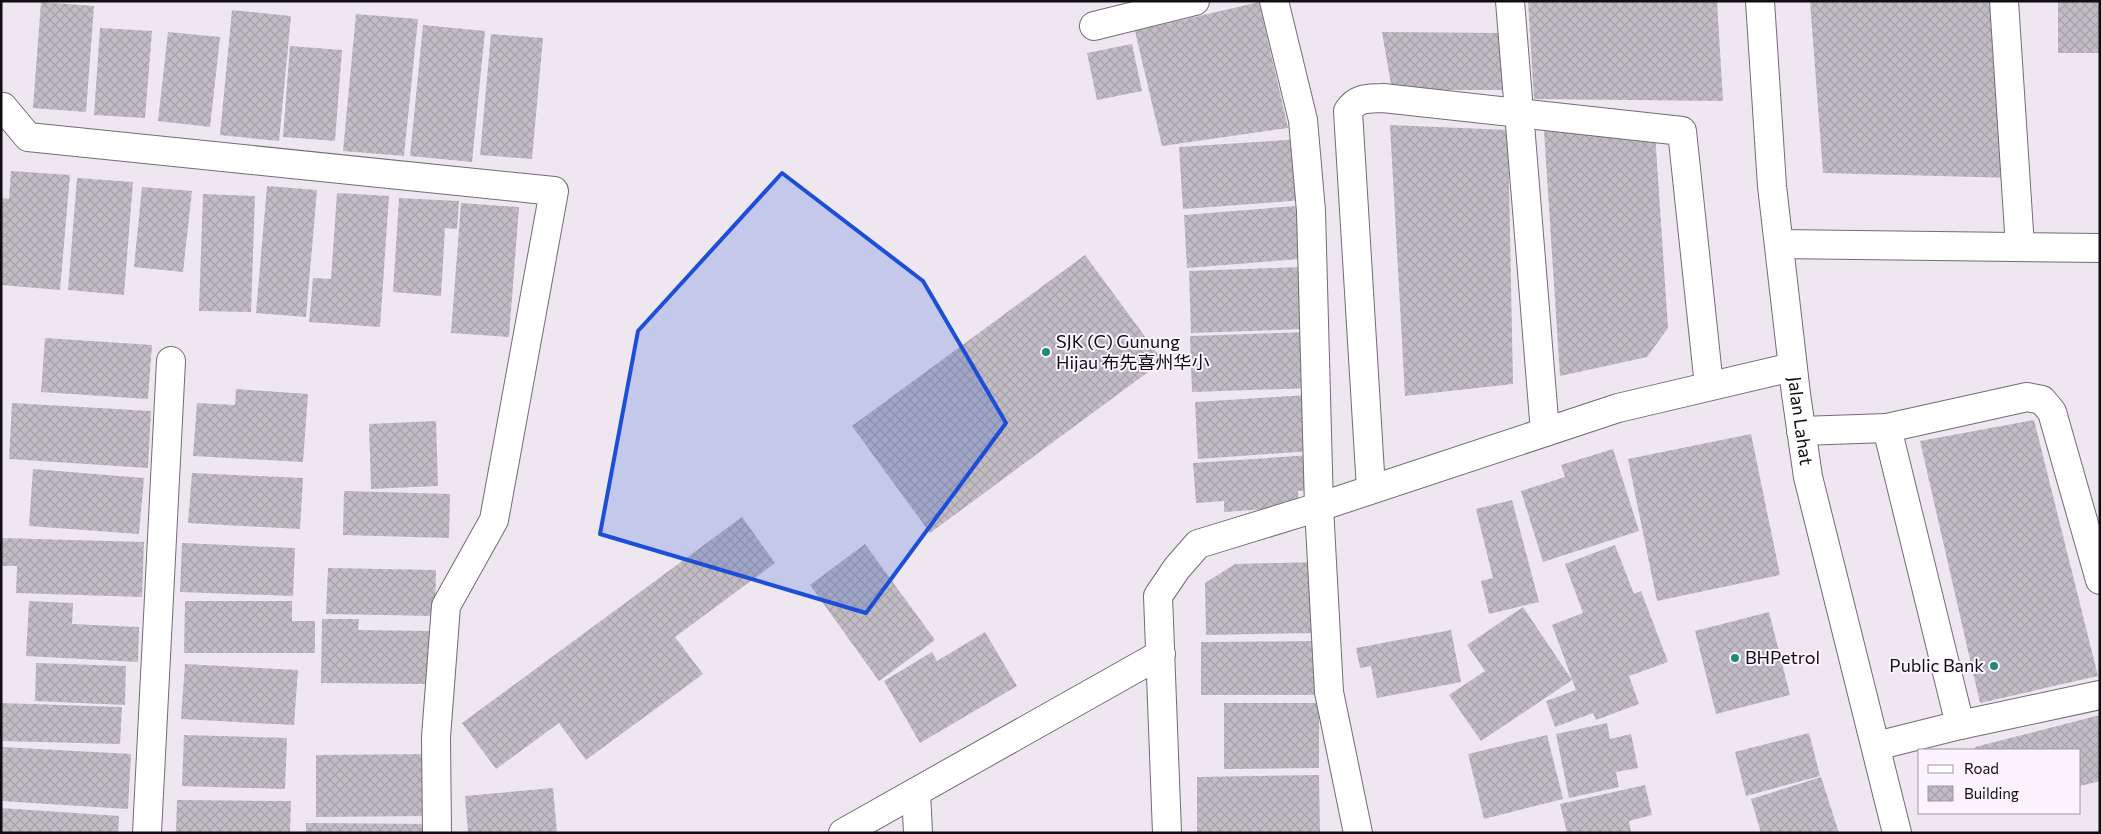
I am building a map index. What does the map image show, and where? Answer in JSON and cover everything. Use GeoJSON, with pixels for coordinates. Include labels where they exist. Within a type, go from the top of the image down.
{"type":"FeatureCollection","features":[{"type":"Feature","properties":{"kind":"street"},"geometry":{"type":"LineString","coordinates":[[1094,26],[1195,1]]}},
{"type":"Feature","properties":{"kind":"street"},"geometry":{"type":"LineString","coordinates":[[1274,1],[1303,120],[1311,211],[1319,507],[1329,692],[1358,833]]}},
{"type":"Feature","properties":{"kind":"street"},"geometry":{"type":"LineString","coordinates":[[1510,1],[1545,432]]}},
{"type":"Feature","properties":{"kind":"street","name":"Jalan Lahat"},"geometry":{"type":"LineString","coordinates":[[1760,1],[1772,186],[1792,367],[1808,478],[1897,833]]}},
{"type":"Feature","properties":{"kind":"street"},"geometry":{"type":"LineString","coordinates":[[2004,1],[2020,247]]}},
{"type":"Feature","properties":{"kind":"street"},"geometry":{"type":"LineString","coordinates":[[1371,490],[1348,111],[1358,100],[1383,98],[1682,131],[1709,386]]}},
{"type":"Feature","properties":{"kind":"street"},"geometry":{"type":"LineString","coordinates":[[2,107],[28,137],[554,192],[494,520],[446,606],[436,737],[437,833]]}},
{"type":"Feature","properties":{"kind":"street"},"geometry":{"type":"LineString","coordinates":[[1779,244],[2100,248]]}},
{"type":"Feature","properties":{"kind":"street"},"geometry":{"type":"LineString","coordinates":[[147,833],[171,360]]}},
{"type":"Feature","properties":{"kind":"street"},"geometry":{"type":"LineString","coordinates":[[1167,833],[1158,596],[1177,568],[1198,544],[1319,507],[1618,408],[1792,367]]}},
{"type":"Feature","properties":{"kind":"street"},"geometry":{"type":"LineString","coordinates":[[1801,432],[1887,428],[2028,397],[2042,400],[2052,412],[2100,580]]}},
{"type":"Feature","properties":{"kind":"street"},"geometry":{"type":"LineString","coordinates":[[1887,428],[1960,725]]}},
{"type":"Feature","properties":{"kind":"street"},"geometry":{"type":"LineString","coordinates":[[843,833],[1161,654]]}},
{"type":"Feature","properties":{"kind":"street"},"geometry":{"type":"LineString","coordinates":[[1876,746],[1960,725],[2100,695]]}},
{"type":"Feature","properties":{"kind":"street"},"geometry":{"type":"LineString","coordinates":[[916,792],[918,833]]}},
{"type":"Feature","properties":{"kind":"highlighted area"},"geometry":{"type":"Polygon","coordinates":[[[782,173],[923,281],[1006,423],[866,613],[600,534],[638,331],[782,173]]]}},
{"type":"Feature","properties":{"kind":"building"},"geometry":{"type":"Polygon","coordinates":[[[1528,1],[1717,1],[1723,101],[1534,99],[1528,1]]]}},
{"type":"Feature","properties":{"kind":"building"},"geometry":{"type":"Polygon","coordinates":[[[1810,1],[2001,1],[2015,178],[1823,173],[1810,1]]]}},
{"type":"Feature","properties":{"kind":"building"},"geometry":{"type":"Polygon","coordinates":[[[2058,1],[2100,1],[2100,53],[2058,53],[2058,1]]]}},
{"type":"Feature","properties":{"kind":"building"},"geometry":{"type":"Polygon","coordinates":[[[41,2],[94,6],[86,112],[33,108],[41,2]]]}},
{"type":"Feature","properties":{"kind":"building"},"geometry":{"type":"Polygon","coordinates":[[[1259,2],[1288,128],[1162,146],[1135,31],[1259,2]]]}},
{"type":"Feature","properties":{"kind":"building"},"geometry":{"type":"Polygon","coordinates":[[[232,10],[291,16],[279,141],[220,135],[232,10]]]}},
{"type":"Feature","properties":{"kind":"building"},"geometry":{"type":"Polygon","coordinates":[[[356,14],[418,19],[404,156],[343,151],[356,14]]]}},
{"type":"Feature","properties":{"kind":"building"},"geometry":{"type":"Polygon","coordinates":[[[423,25],[485,31],[472,162],[410,156],[423,25]]]}},
{"type":"Feature","properties":{"kind":"building"},"geometry":{"type":"Polygon","coordinates":[[[100,28],[152,31],[145,118],[94,115],[100,28]]]}},
{"type":"Feature","properties":{"kind":"building"},"geometry":{"type":"Polygon","coordinates":[[[168,32],[220,37],[210,127],[158,121],[168,32]]]}},
{"type":"Feature","properties":{"kind":"building"},"geometry":{"type":"Polygon","coordinates":[[[1382,32],[1503,33],[1504,90],[1392,90],[1382,32]]]}},
{"type":"Feature","properties":{"kind":"building"},"geometry":{"type":"Polygon","coordinates":[[[491,34],[543,38],[532,159],[480,155],[491,34]]]}},
{"type":"Feature","properties":{"kind":"building"},"geometry":{"type":"Polygon","coordinates":[[[1132,44],[1142,91],[1097,100],[1087,53],[1132,44]]]}},
{"type":"Feature","properties":{"kind":"building"},"geometry":{"type":"Polygon","coordinates":[[[290,46],[342,50],[335,141],[283,137],[290,46]]]}},
{"type":"Feature","properties":{"kind":"building"},"geometry":{"type":"Polygon","coordinates":[[[1390,125],[1508,130],[1513,384],[1405,396],[1390,125]]]}},
{"type":"Feature","properties":{"kind":"building"},"geometry":{"type":"Polygon","coordinates":[[[1544,131],[1655,133],[1668,328],[1647,357],[1560,376],[1544,131]]]}},
{"type":"Feature","properties":{"kind":"building"},"geometry":{"type":"Polygon","coordinates":[[[1301,139],[1305,200],[1183,209],[1179,147],[1301,139]]]}},
{"type":"Feature","properties":{"kind":"building"},"geometry":{"type":"Polygon","coordinates":[[[11,171],[70,175],[60,290],[1,285],[1,198],[9,199],[11,171]]]}},
{"type":"Feature","properties":{"kind":"building"},"geometry":{"type":"Polygon","coordinates":[[[77,178],[133,182],[124,295],[68,290],[77,178]]]}},
{"type":"Feature","properties":{"kind":"building"},"geometry":{"type":"Polygon","coordinates":[[[267,186],[317,190],[306,317],[256,313],[267,186]]]}},
{"type":"Feature","properties":{"kind":"building"},"geometry":{"type":"Polygon","coordinates":[[[142,187],[192,191],[183,272],[134,267],[142,187]]]}},
{"type":"Feature","properties":{"kind":"building"},"geometry":{"type":"Polygon","coordinates":[[[337,193],[389,196],[380,327],[309,322],[313,278],[331,279],[337,193]]]}},
{"type":"Feature","properties":{"kind":"building"},"geometry":{"type":"Polygon","coordinates":[[[203,194],[255,196],[251,312],[199,311],[203,194]]]}},
{"type":"Feature","properties":{"kind":"building"},"geometry":{"type":"Polygon","coordinates":[[[399,198],[459,201],[457,229],[445,228],[441,296],[393,292],[399,198]]]}},
{"type":"Feature","properties":{"kind":"building"},"geometry":{"type":"Polygon","coordinates":[[[461,203],[519,207],[509,337],[451,333],[461,203]]]}},
{"type":"Feature","properties":{"kind":"building"},"geometry":{"type":"Polygon","coordinates":[[[1308,205],[1312,258],[1187,268],[1184,215],[1308,205]]]}},
{"type":"Feature","properties":{"kind":"building"},"geometry":{"type":"Polygon","coordinates":[[[1085,255],[1163,361],[930,533],[852,426],[1085,255]]]}},
{"type":"Feature","properties":{"kind":"building"},"geometry":{"type":"Polygon","coordinates":[[[1302,267],[1304,329],[1191,333],[1189,271],[1302,267]]]}},
{"type":"Feature","properties":{"kind":"building"},"geometry":{"type":"Polygon","coordinates":[[[1310,332],[1312,388],[1192,392],[1190,336],[1310,332]]]}},
{"type":"Feature","properties":{"kind":"building"},"geometry":{"type":"Polygon","coordinates":[[[45,338],[152,345],[148,399],[41,392],[45,338]]]}},
{"type":"Feature","properties":{"kind":"building"},"geometry":{"type":"Polygon","coordinates":[[[236,389],[308,394],[303,462],[193,456],[197,403],[235,405],[236,389]]]}},
{"type":"Feature","properties":{"kind":"building"},"geometry":{"type":"Polygon","coordinates":[[[1308,395],[1311,451],[1198,459],[1195,402],[1308,395]]]}},
{"type":"Feature","properties":{"kind":"building"},"geometry":{"type":"Polygon","coordinates":[[[12,403],[151,411],[148,468],[9,459],[12,403]]]}},
{"type":"Feature","properties":{"kind":"building"},"geometry":{"type":"Polygon","coordinates":[[[2034,420],[2098,676],[1980,703],[1920,441],[2034,420]]]}},
{"type":"Feature","properties":{"kind":"building"},"geometry":{"type":"Polygon","coordinates":[[[436,421],[438,486],[371,489],[369,424],[436,421]]]}},
{"type":"Feature","properties":{"kind":"building"},"geometry":{"type":"Polygon","coordinates":[[[1751,434],[1780,575],[1657,601],[1628,459],[1751,434]]]}},
{"type":"Feature","properties":{"kind":"building"},"geometry":{"type":"Polygon","coordinates":[[[1613,449],[1639,531],[1543,562],[1521,491],[1565,477],[1561,465],[1613,449]]]}},
{"type":"Feature","properties":{"kind":"building"},"geometry":{"type":"Polygon","coordinates":[[[1311,455],[1314,490],[1298,491],[1299,507],[1224,512],[1224,501],[1196,503],[1193,463],[1311,455]]]}},
{"type":"Feature","properties":{"kind":"building"},"geometry":{"type":"Polygon","coordinates":[[[33,469],[144,478],[139,534],[29,526],[33,469]]]}},
{"type":"Feature","properties":{"kind":"building"},"geometry":{"type":"Polygon","coordinates":[[[192,473],[303,478],[300,529],[188,523],[192,473]]]}},
{"type":"Feature","properties":{"kind":"building"},"geometry":{"type":"Polygon","coordinates":[[[344,491],[450,494],[449,538],[343,535],[344,491]]]}},
{"type":"Feature","properties":{"kind":"building"},"geometry":{"type":"Polygon","coordinates":[[[1512,500],[1539,602],[1489,614],[1481,581],[1493,578],[1476,509],[1512,500]]]}},
{"type":"Feature","properties":{"kind":"building"},"geometry":{"type":"Polygon","coordinates":[[[742,517],[775,563],[675,637],[703,674],[586,760],[559,723],[496,769],[462,723],[742,517]]]}},
{"type":"Feature","properties":{"kind":"building"},"geometry":{"type":"Polygon","coordinates":[[[1,538],[144,542],[142,597],[16,593],[17,566],[1,566],[1,538]]]}},
{"type":"Feature","properties":{"kind":"building"},"geometry":{"type":"Polygon","coordinates":[[[182,543],[295,548],[293,596],[180,592],[182,543]]]}},
{"type":"Feature","properties":{"kind":"building"},"geometry":{"type":"Polygon","coordinates":[[[865,544],[935,640],[879,681],[810,585],[865,544]]]}},
{"type":"Feature","properties":{"kind":"building"},"geometry":{"type":"Polygon","coordinates":[[[1615,545],[1634,594],[1641,591],[1668,662],[1629,676],[1639,704],[1596,720],[1593,713],[1555,727],[1546,701],[1576,690],[1552,625],[1583,613],[1565,564],[1615,545]]]}},
{"type":"Feature","properties":{"kind":"building"},"geometry":{"type":"Polygon","coordinates":[[[1317,562],[1318,633],[1206,635],[1205,583],[1235,564],[1317,562]]]}},
{"type":"Feature","properties":{"kind":"building"},"geometry":{"type":"Polygon","coordinates":[[[328,568],[436,570],[435,616],[326,614],[328,568]]]}},
{"type":"Feature","properties":{"kind":"building"},"geometry":{"type":"Polygon","coordinates":[[[29,601],[73,603],[72,624],[139,627],[138,662],[26,656],[29,601]]]}},
{"type":"Feature","properties":{"kind":"building"},"geometry":{"type":"Polygon","coordinates":[[[185,601],[292,601],[292,621],[315,621],[315,653],[184,653],[185,601]]]}},
{"type":"Feature","properties":{"kind":"building"},"geometry":{"type":"Polygon","coordinates":[[[1523,607],[1572,680],[1481,741],[1449,695],[1485,671],[1467,645],[1523,607]]]}},
{"type":"Feature","properties":{"kind":"building"},"geometry":{"type":"Polygon","coordinates":[[[1769,612],[1790,695],[1716,714],[1695,631],[1769,612]]]}},
{"type":"Feature","properties":{"kind":"building"},"geometry":{"type":"Polygon","coordinates":[[[322,619],[359,619],[358,630],[432,631],[431,684],[321,683],[322,619]]]}},
{"type":"Feature","properties":{"kind":"building"},"geometry":{"type":"Polygon","coordinates":[[[1451,630],[1461,682],[1377,698],[1371,666],[1360,668],[1356,648],[1451,630]]]}},
{"type":"Feature","properties":{"kind":"building"},"geometry":{"type":"Polygon","coordinates":[[[985,632],[1017,686],[920,743],[884,681],[932,652],[937,661],[985,632]]]}},
{"type":"Feature","properties":{"kind":"building"},"geometry":{"type":"Polygon","coordinates":[[[1315,641],[1316,695],[1201,695],[1201,642],[1315,641]]]}},
{"type":"Feature","properties":{"kind":"building"},"geometry":{"type":"Polygon","coordinates":[[[36,663],[126,666],[125,705],[35,701],[36,663]]]}},
{"type":"Feature","properties":{"kind":"building"},"geometry":{"type":"Polygon","coordinates":[[[185,664],[298,670],[294,725],[181,719],[185,664]]]}},
{"type":"Feature","properties":{"kind":"building"},"geometry":{"type":"Polygon","coordinates":[[[1,703],[122,707],[120,744],[1,741],[1,703]]]}},
{"type":"Feature","properties":{"kind":"building"},"geometry":{"type":"Polygon","coordinates":[[[1224,703],[1319,703],[1319,768],[1224,769],[1224,703]]]}},
{"type":"Feature","properties":{"kind":"building"},"geometry":{"type":"Polygon","coordinates":[[[2100,715],[2100,781],[2081,786],[2081,749],[1975,749],[1975,747],[2100,715]]]}},
{"type":"Feature","properties":{"kind":"building"},"geometry":{"type":"Polygon","coordinates":[[[1607,723],[1610,739],[1631,734],[1638,768],[1616,772],[1619,787],[1569,798],[1556,734],[1607,723]]]}},
{"type":"Feature","properties":{"kind":"building"},"geometry":{"type":"Polygon","coordinates":[[[1809,733],[1820,776],[1746,796],[1735,752],[1809,733]]]}},
{"type":"Feature","properties":{"kind":"building"},"geometry":{"type":"Polygon","coordinates":[[[184,735],[287,738],[285,789],[182,786],[184,735]]]}},
{"type":"Feature","properties":{"kind":"building"},"geometry":{"type":"Polygon","coordinates":[[[1547,735],[1563,799],[1484,819],[1468,754],[1547,735]]]}},
{"type":"Feature","properties":{"kind":"building"},"geometry":{"type":"Polygon","coordinates":[[[2,747],[131,754],[128,809],[1,801],[2,747]]]}},
{"type":"Feature","properties":{"kind":"building"},"geometry":{"type":"Polygon","coordinates":[[[430,754],[430,816],[316,817],[316,755],[430,754]]]}},
{"type":"Feature","properties":{"kind":"building"},"geometry":{"type":"Polygon","coordinates":[[[1319,775],[1320,833],[1197,833],[1197,777],[1319,775]]]}},
{"type":"Feature","properties":{"kind":"building"},"geometry":{"type":"Polygon","coordinates":[[[1821,777],[1839,833],[1761,833],[1751,799],[1821,777]]]}},
{"type":"Feature","properties":{"kind":"building"},"geometry":{"type":"Polygon","coordinates":[[[1645,785],[1652,815],[1629,821],[1631,833],[1567,833],[1560,804],[1645,785]]]}},
{"type":"Feature","properties":{"kind":"building"},"geometry":{"type":"Polygon","coordinates":[[[553,788],[557,833],[468,833],[465,796],[553,788]]]}},
{"type":"Feature","properties":{"kind":"building"},"geometry":{"type":"Polygon","coordinates":[[[177,800],[291,801],[290,833],[176,833],[177,800]]]}},
{"type":"Feature","properties":{"kind":"building"},"geometry":{"type":"Polygon","coordinates":[[[1,808],[119,816],[118,833],[1,833],[1,808]]]}},
{"type":"Feature","properties":{"kind":"building"},"geometry":{"type":"Polygon","coordinates":[[[306,823],[428,824],[428,833],[306,833],[306,823]]]}},
{"type":"Feature","properties":{"kind":"place","name":"SJK (C) Gunung Hijau 布先喜州华小"},"geometry":{"type":"Point","coordinates":[1046,352]}},
{"type":"Feature","properties":{"kind":"place","name":"BHPetrol"},"geometry":{"type":"Point","coordinates":[1735,658]}},
{"type":"Feature","properties":{"kind":"place","name":"Public Bank"},"geometry":{"type":"Point","coordinates":[1994,666]}}]}
